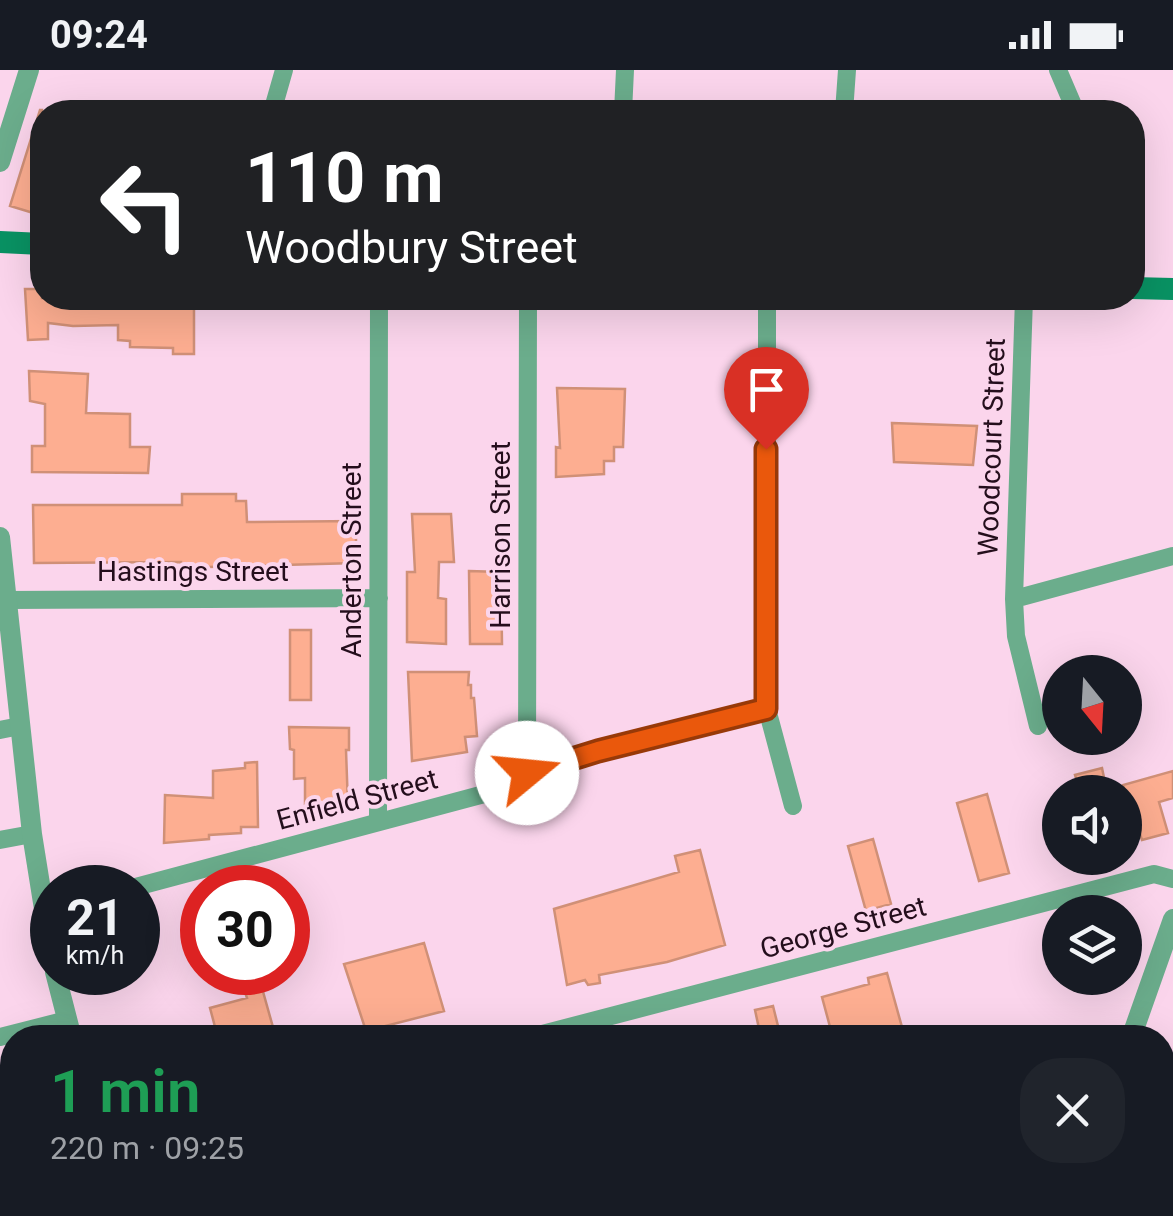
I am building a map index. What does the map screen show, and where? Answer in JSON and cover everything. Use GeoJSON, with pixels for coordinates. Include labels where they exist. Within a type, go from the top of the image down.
{"type":"FeatureCollection","features":[{"type":"Feature","properties":{"kind":"main road"},"geometry":{"type":"LineString","coordinates":[[0,242],[30,243]]}},
{"type":"Feature","properties":{"kind":"main road"},"geometry":{"type":"LineString","coordinates":[[1145,289],[1173,290]]}},
{"type":"Feature","properties":{"kind":"street"},"geometry":{"type":"LineString","coordinates":[[0,162],[29,70]]}},
{"type":"Feature","properties":{"kind":"street"},"geometry":{"type":"LineString","coordinates":[[275,100],[284,70]]}},
{"type":"Feature","properties":{"kind":"street"},"geometry":{"type":"LineString","coordinates":[[623,100],[624,70]]}},
{"type":"Feature","properties":{"kind":"street"},"geometry":{"type":"LineString","coordinates":[[845,100],[846,70]]}},
{"type":"Feature","properties":{"kind":"street"},"geometry":{"type":"LineString","coordinates":[[1058,70],[1071,100]]}},
{"type":"Feature","properties":{"kind":"street","name":"Anderton Street"},"geometry":{"type":"LineString","coordinates":[[378,822],[379,310]]}},
{"type":"Feature","properties":{"kind":"street","name":"Harrison Street"},"geometry":{"type":"LineString","coordinates":[[527,773],[528,310]]}},
{"type":"Feature","properties":{"kind":"street"},"geometry":{"type":"LineString","coordinates":[[767,310],[766,709],[792,806]]}},
{"type":"Feature","properties":{"kind":"street","name":"Woodcourt Street"},"geometry":{"type":"LineString","coordinates":[[1024,310],[1014,599],[1016,636],[1038,726]]}},
{"type":"Feature","properties":{"kind":"street"},"geometry":{"type":"LineString","coordinates":[[0,538],[8,600],[10,728],[39,865]]}},
{"type":"Feature","properties":{"kind":"street"},"geometry":{"type":"LineString","coordinates":[[1014,599],[1173,556]]}},
{"type":"Feature","properties":{"kind":"street","name":"Hastings Street"},"geometry":{"type":"LineString","coordinates":[[8,600],[378,598]]}},
{"type":"Feature","properties":{"kind":"street","name":"Enfield Street"},"geometry":{"type":"LineString","coordinates":[[160,880],[488,793],[527,773],[598,751],[766,709]]}},
{"type":"Feature","properties":{"kind":"street"},"geometry":{"type":"LineString","coordinates":[[0,840],[32,834]]}},
{"type":"Feature","properties":{"kind":"street","name":"George Street"},"geometry":{"type":"LineString","coordinates":[[577,1025],[1154,874],[1173,879]]}},
{"type":"Feature","properties":{"kind":"street"},"geometry":{"type":"LineString","coordinates":[[1136,1025],[1173,919]]}},
{"type":"Feature","properties":{"kind":"street"},"geometry":{"type":"LineString","coordinates":[[61,995],[69,1025]]}},
{"type":"Feature","properties":{"kind":"building"},"geometry":{"type":"Polygon","coordinates":[[[30,142],[30,212],[10,206],[30,142]]]}},
{"type":"Feature","properties":{"kind":"building"},"geometry":{"type":"Polygon","coordinates":[[[25,289],[30,289],[30,310],[194,310],[194,354],[173,354],[173,348],[130,347],[130,341],[118,340],[118,325],[48,323],[48,339],[28,340],[25,289]]]}},
{"type":"Feature","properties":{"kind":"building"},"geometry":{"type":"Polygon","coordinates":[[[29,371],[88,374],[86,413],[130,414],[130,447],[150,447],[148,473],[32,472],[32,446],[45,446],[45,404],[30,401],[29,371]]]}},
{"type":"Feature","properties":{"kind":"building"},"geometry":{"type":"Polygon","coordinates":[[[557,388],[625,389],[623,447],[614,447],[614,461],[604,461],[604,474],[556,477],[556,447],[560,448],[557,388]]]}},
{"type":"Feature","properties":{"kind":"building"},"geometry":{"type":"Polygon","coordinates":[[[892,423],[977,426],[973,465],[894,462],[892,423]]]}},
{"type":"Feature","properties":{"kind":"building"},"geometry":{"type":"Polygon","coordinates":[[[182,494],[236,494],[236,501],[246,501],[247,522],[356,521],[356,563],[181,567],[181,562],[34,563],[33,505],[182,505],[182,494]]]}},
{"type":"Feature","properties":{"kind":"building"},"geometry":{"type":"Polygon","coordinates":[[[412,514],[451,514],[454,562],[439,562],[438,598],[446,599],[446,644],[407,642],[407,572],[415,572],[412,514]]]}},
{"type":"Feature","properties":{"kind":"building"},"geometry":{"type":"Polygon","coordinates":[[[469,571],[501,572],[502,644],[470,644],[469,571]]]}},
{"type":"Feature","properties":{"kind":"building"},"geometry":{"type":"Polygon","coordinates":[[[290,630],[311,630],[311,700],[290,700],[290,630]]]}},
{"type":"Feature","properties":{"kind":"building"},"geometry":{"type":"Polygon","coordinates":[[[408,672],[469,672],[477,736],[465,737],[467,752],[412,761],[408,672]]]}},
{"type":"Feature","properties":{"kind":"building"},"geometry":{"type":"Polygon","coordinates":[[[289,727],[349,728],[348,806],[305,806],[305,778],[294,779],[289,727]]]}},
{"type":"Feature","properties":{"kind":"building"},"geometry":{"type":"Polygon","coordinates":[[[257,762],[258,827],[241,827],[241,833],[209,835],[209,839],[164,843],[165,795],[213,798],[213,771],[245,768],[245,763],[257,762]]]}},
{"type":"Feature","properties":{"kind":"building"},"geometry":{"type":"Polygon","coordinates":[[[1102,768],[1103,775],[1075,775],[1102,768]]]}},
{"type":"Feature","properties":{"kind":"building"},"geometry":{"type":"Polygon","coordinates":[[[1173,771],[1173,798],[1159,802],[1168,833],[1142,840],[1142,780],[1173,771]]]}},
{"type":"Feature","properties":{"kind":"building"},"geometry":{"type":"Polygon","coordinates":[[[987,794],[1009,873],[979,881],[957,803],[987,794]]]}},
{"type":"Feature","properties":{"kind":"building"},"geometry":{"type":"Polygon","coordinates":[[[873,839],[891,904],[866,911],[848,846],[873,839]]]}},
{"type":"Feature","properties":{"kind":"building"},"geometry":{"type":"Polygon","coordinates":[[[700,850],[725,945],[667,962],[599,975],[600,983],[588,985],[585,980],[567,985],[554,909],[679,872],[675,856],[700,850]]]}},
{"type":"Feature","properties":{"kind":"building"},"geometry":{"type":"Polygon","coordinates":[[[424,943],[444,1011],[389,1025],[364,1025],[344,964],[424,943]]]}},
{"type":"Feature","properties":{"kind":"building"},"geometry":{"type":"Polygon","coordinates":[[[887,973],[901,1025],[830,1025],[822,997],[869,984],[868,978],[887,973]]]}},
{"type":"Feature","properties":{"kind":"building"},"geometry":{"type":"Polygon","coordinates":[[[246,995],[264,995],[272,1025],[215,1025],[210,1008],[247,998],[246,995]]]}},
{"type":"Feature","properties":{"kind":"building"},"geometry":{"type":"Polygon","coordinates":[[[773,1006],[778,1025],[758,1025],[755,1010],[773,1006]]]}},
{"type":"Feature","properties":{"kind":"route"},"geometry":{"type":"LineString","coordinates":[[527,773],[766,709],[766,449]]}}]}
